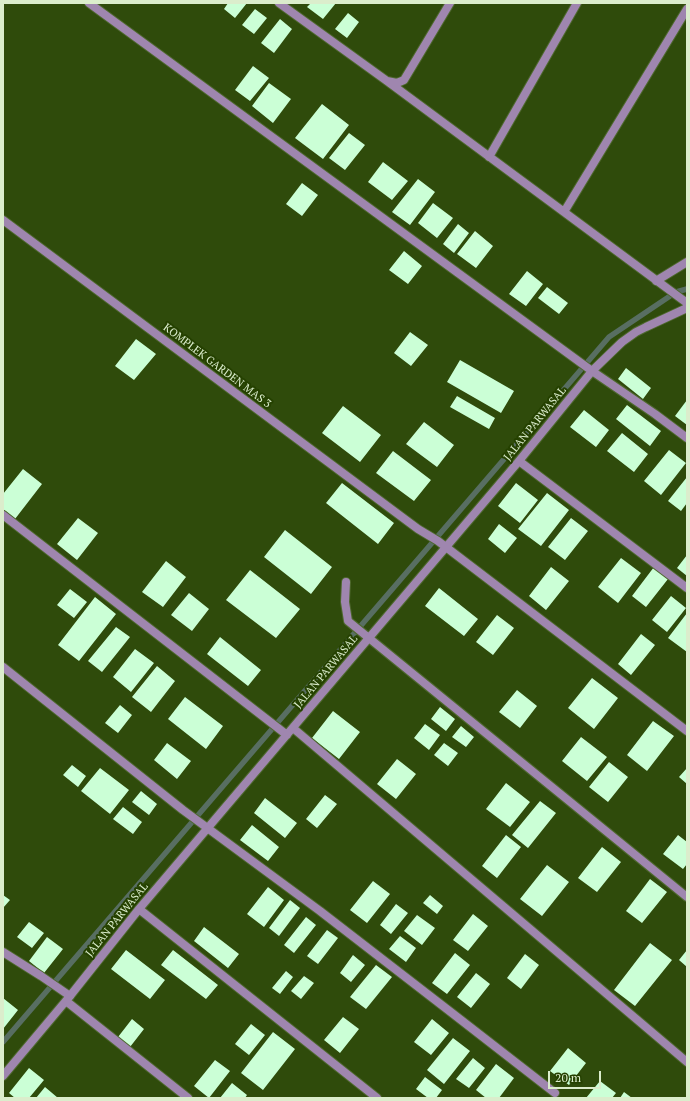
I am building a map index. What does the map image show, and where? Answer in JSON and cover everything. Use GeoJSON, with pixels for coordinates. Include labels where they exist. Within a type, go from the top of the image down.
{"type":"FeatureCollection","features":[{"type":"Feature","properties":{"kind":"street"},"geometry":{"type":"LineString","coordinates":[[89,3],[590,369],[687,438]]}},
{"type":"Feature","properties":{"kind":"street"},"geometry":{"type":"LineString","coordinates":[[279,3],[687,303]]}},
{"type":"Feature","properties":{"kind":"street"},"geometry":{"type":"LineString","coordinates":[[387,81],[397,83],[404,80],[450,3]]}},
{"type":"Feature","properties":{"kind":"street"},"geometry":{"type":"LineString","coordinates":[[489,157],[577,3]]}},
{"type":"Feature","properties":{"kind":"street"},"geometry":{"type":"LineString","coordinates":[[564,212],[687,9]]}},
{"type":"Feature","properties":{"kind":"street","name":"KOMPLEK GARDEN MAS 3"},"geometry":{"type":"LineString","coordinates":[[3,220],[418,529],[438,541],[687,732]]}},
{"type":"Feature","properties":{"kind":"street"},"geometry":{"type":"LineString","coordinates":[[656,281],[687,262]]}},
{"type":"Feature","properties":{"kind":"street","name":"JALAN PARWASAL"},"geometry":{"type":"LineString","coordinates":[[3,1076],[68,999],[206,827],[293,728],[366,636],[446,547],[519,461],[590,369],[636,332],[687,308]]}},
{"type":"Feature","properties":{"kind":"street"},"geometry":{"type":"LineString","coordinates":[[519,461],[687,588]]}},
{"type":"Feature","properties":{"kind":"street"},"geometry":{"type":"LineString","coordinates":[[3,515],[287,735]]}},
{"type":"Feature","properties":{"kind":"street"},"geometry":{"type":"LineString","coordinates":[[346,582],[345,602],[348,621],[687,897]]}},
{"type":"Feature","properties":{"kind":"street"},"geometry":{"type":"LineString","coordinates":[[3,667],[183,810],[320,911],[555,1093]]}},
{"type":"Feature","properties":{"kind":"street"},"geometry":{"type":"LineString","coordinates":[[293,728],[687,1062]]}},
{"type":"Feature","properties":{"kind":"street"},"geometry":{"type":"LineString","coordinates":[[139,909],[377,1098]]}},
{"type":"Feature","properties":{"kind":"street"},"geometry":{"type":"LineString","coordinates":[[3,952],[60,989],[68,999],[188,1098]]}},
{"type":"Feature","properties":{"kind":"building"},"geometry":{"type":"Polygon","coordinates":[[[228,3],[247,3],[235,18],[224,9],[228,3]]]}},
{"type":"Feature","properties":{"kind":"building"},"geometry":{"type":"Polygon","coordinates":[[[311,3],[336,3],[323,19],[307,7],[311,3]]]}},
{"type":"Feature","properties":{"kind":"building"},"geometry":{"type":"Polygon","coordinates":[[[255,9],[267,18],[254,34],[242,25],[255,9]]]}},
{"type":"Feature","properties":{"kind":"building"},"geometry":{"type":"Polygon","coordinates":[[[348,13],[359,22],[347,38],[335,29],[348,13]]]}},
{"type":"Feature","properties":{"kind":"building"},"geometry":{"type":"Polygon","coordinates":[[[280,19],[292,29],[274,53],[261,43],[280,19]]]}},
{"type":"Feature","properties":{"kind":"building"},"geometry":{"type":"Polygon","coordinates":[[[253,66],[269,78],[250,101],[235,90],[253,66]]]}},
{"type":"Feature","properties":{"kind":"building"},"geometry":{"type":"Polygon","coordinates":[[[269,83],[291,99],[273,123],[252,106],[269,83]]]}},
{"type":"Feature","properties":{"kind":"building"},"geometry":{"type":"Polygon","coordinates":[[[322,104],[349,125],[323,159],[295,138],[322,104]]]}},
{"type":"Feature","properties":{"kind":"building"},"geometry":{"type":"Polygon","coordinates":[[[349,133],[365,145],[345,170],[329,158],[349,133]]]}},
{"type":"Feature","properties":{"kind":"building"},"geometry":{"type":"Polygon","coordinates":[[[383,162],[408,181],[392,200],[368,182],[383,162]]]}},
{"type":"Feature","properties":{"kind":"building"},"geometry":{"type":"Polygon","coordinates":[[[418,179],[435,192],[410,225],[392,212],[418,179]]]}},
{"type":"Feature","properties":{"kind":"building"},"geometry":{"type":"Polygon","coordinates":[[[302,183],[318,195],[302,216],[286,204],[302,183]]]}},
{"type":"Feature","properties":{"kind":"building"},"geometry":{"type":"Polygon","coordinates":[[[433,203],[453,218],[437,238],[418,223],[433,203]]]}},
{"type":"Feature","properties":{"kind":"building"},"geometry":{"type":"Polygon","coordinates":[[[458,224],[469,233],[454,253],[443,244],[458,224]]]}},
{"type":"Feature","properties":{"kind":"building"},"geometry":{"type":"Polygon","coordinates":[[[475,231],[493,246],[476,268],[457,254],[475,231]]]}},
{"type":"Feature","properties":{"kind":"building"},"geometry":{"type":"Polygon","coordinates":[[[404,251],[422,266],[408,284],[389,270],[404,251]]]}},
{"type":"Feature","properties":{"kind":"building"},"geometry":{"type":"Polygon","coordinates":[[[527,271],[543,284],[526,306],[509,294],[527,271]]]}},
{"type":"Feature","properties":{"kind":"building"},"geometry":{"type":"Polygon","coordinates":[[[547,287],[568,303],[559,314],[538,298],[547,287]]]}},
{"type":"Feature","properties":{"kind":"building"},"geometry":{"type":"Polygon","coordinates":[[[410,332],[428,345],[411,366],[394,353],[410,332]]]}},
{"type":"Feature","properties":{"kind":"building"},"geometry":{"type":"Polygon","coordinates":[[[136,339],[156,354],[134,380],[115,366],[136,339]]]}},
{"type":"Feature","properties":{"kind":"building"},"geometry":{"type":"Polygon","coordinates":[[[460,360],[514,391],[501,413],[447,382],[460,360]]]}},
{"type":"Feature","properties":{"kind":"building"},"geometry":{"type":"Polygon","coordinates":[[[626,368],[651,388],[643,399],[618,379],[626,368]]]}},
{"type":"Feature","properties":{"kind":"building"},"geometry":{"type":"Polygon","coordinates":[[[457,396],[495,418],[489,429],[450,407],[457,396]]]}},
{"type":"Feature","properties":{"kind":"building"},"geometry":{"type":"Polygon","coordinates":[[[687,400],[687,425],[675,416],[687,400]]]}},
{"type":"Feature","properties":{"kind":"building"},"geometry":{"type":"Polygon","coordinates":[[[627,405],[661,431],[650,446],[616,419],[627,405]]]}},
{"type":"Feature","properties":{"kind":"building"},"geometry":{"type":"Polygon","coordinates":[[[343,406],[381,435],[360,462],[322,433],[343,406]]]}},
{"type":"Feature","properties":{"kind":"building"},"geometry":{"type":"Polygon","coordinates":[[[584,410],[609,430],[596,447],[570,427],[584,410]]]}},
{"type":"Feature","properties":{"kind":"building"},"geometry":{"type":"Polygon","coordinates":[[[424,422],[454,445],[437,467],[406,444],[424,422]]]}},
{"type":"Feature","properties":{"kind":"building"},"geometry":{"type":"Polygon","coordinates":[[[622,433],[648,454],[634,472],[607,451],[622,433]]]}},
{"type":"Feature","properties":{"kind":"building"},"geometry":{"type":"Polygon","coordinates":[[[669,450],[686,463],[661,495],[644,481],[669,450]]]}},
{"type":"Feature","properties":{"kind":"building"},"geometry":{"type":"Polygon","coordinates":[[[393,451],[431,480],[414,501],[376,473],[393,451]]]}},
{"type":"Feature","properties":{"kind":"building"},"geometry":{"type":"Polygon","coordinates":[[[23,469],[42,484],[15,519],[3,509],[3,494],[23,469]]]}},
{"type":"Feature","properties":{"kind":"building"},"geometry":{"type":"Polygon","coordinates":[[[687,477],[687,503],[681,511],[668,501],[687,477]]]}},
{"type":"Feature","properties":{"kind":"building"},"geometry":{"type":"Polygon","coordinates":[[[342,483],[394,523],[378,544],[326,503],[342,483]]]}},
{"type":"Feature","properties":{"kind":"building"},"geometry":{"type":"Polygon","coordinates":[[[516,483],[538,500],[520,523],[498,506],[516,483]]]}},
{"type":"Feature","properties":{"kind":"building"},"geometry":{"type":"Polygon","coordinates":[[[547,493],[569,510],[541,546],[518,529],[547,493]]]}},
{"type":"Feature","properties":{"kind":"building"},"geometry":{"type":"Polygon","coordinates":[[[78,518],[98,533],[77,560],[57,544],[78,518]]]}},
{"type":"Feature","properties":{"kind":"building"},"geometry":{"type":"Polygon","coordinates":[[[571,518],[588,531],[565,560],[548,547],[571,518]]]}},
{"type":"Feature","properties":{"kind":"building"},"geometry":{"type":"Polygon","coordinates":[[[499,524],[517,538],[505,553],[488,539],[499,524]]]}},
{"type":"Feature","properties":{"kind":"building"},"geometry":{"type":"Polygon","coordinates":[[[285,530],[332,567],[311,594],[264,557],[285,530]]]}},
{"type":"Feature","properties":{"kind":"building"},"geometry":{"type":"Polygon","coordinates":[[[687,555],[687,576],[677,568],[687,555]]]}},
{"type":"Feature","properties":{"kind":"building"},"geometry":{"type":"Polygon","coordinates":[[[621,558],[641,573],[618,603],[598,587],[621,558]]]}},
{"type":"Feature","properties":{"kind":"building"},"geometry":{"type":"Polygon","coordinates":[[[166,561],[186,577],[163,607],[142,592],[166,561]]]}},
{"type":"Feature","properties":{"kind":"building"},"geometry":{"type":"Polygon","coordinates":[[[551,567],[569,581],[546,610],[529,596],[551,567]]]}},
{"type":"Feature","properties":{"kind":"building"},"geometry":{"type":"Polygon","coordinates":[[[654,567],[668,579],[646,607],[632,596],[654,567]]]}},
{"type":"Feature","properties":{"kind":"building"},"geometry":{"type":"Polygon","coordinates":[[[250,570],[300,609],[276,638],[226,600],[250,570]]]}},
{"type":"Feature","properties":{"kind":"building"},"geometry":{"type":"Polygon","coordinates":[[[439,588],[478,619],[464,636],[425,606],[439,588]]]}},
{"type":"Feature","properties":{"kind":"building"},"geometry":{"type":"Polygon","coordinates":[[[70,589],[87,602],[74,618],[57,605],[70,589]]]}},
{"type":"Feature","properties":{"kind":"building"},"geometry":{"type":"Polygon","coordinates":[[[189,593],[209,609],[192,631],[171,615],[189,593]]]}},
{"type":"Feature","properties":{"kind":"building"},"geometry":{"type":"Polygon","coordinates":[[[671,596],[686,608],[667,632],[652,620],[671,596]]]}},
{"type":"Feature","properties":{"kind":"building"},"geometry":{"type":"Polygon","coordinates":[[[95,597],[116,614],[79,661],[58,645],[95,597]]]}},
{"type":"Feature","properties":{"kind":"building"},"geometry":{"type":"Polygon","coordinates":[[[687,613],[687,652],[668,638],[687,613]]]}},
{"type":"Feature","properties":{"kind":"building"},"geometry":{"type":"Polygon","coordinates":[[[497,615],[514,628],[493,655],[476,642],[497,615]]]}},
{"type":"Feature","properties":{"kind":"building"},"geometry":{"type":"Polygon","coordinates":[[[116,627],[130,637],[102,672],[88,661],[116,627]]]}},
{"type":"Feature","properties":{"kind":"building"},"geometry":{"type":"Polygon","coordinates":[[[641,634],[655,645],[631,675],[618,664],[641,634]]]}},
{"type":"Feature","properties":{"kind":"building"},"geometry":{"type":"Polygon","coordinates":[[[220,637],[261,670],[248,686],[207,654],[220,637]]]}},
{"type":"Feature","properties":{"kind":"building"},"geometry":{"type":"Polygon","coordinates":[[[135,649],[154,663],[131,692],[113,677],[135,649]]]}},
{"type":"Feature","properties":{"kind":"building"},"geometry":{"type":"Polygon","coordinates":[[[157,666],[175,681],[151,712],[132,697],[157,666]]]}},
{"type":"Feature","properties":{"kind":"building"},"geometry":{"type":"Polygon","coordinates":[[[592,678],[618,698],[594,729],[568,708],[592,678]]]}},
{"type":"Feature","properties":{"kind":"building"},"geometry":{"type":"Polygon","coordinates":[[[517,690],[537,706],[520,728],[499,712],[517,690]]]}},
{"type":"Feature","properties":{"kind":"building"},"geometry":{"type":"Polygon","coordinates":[[[185,697],[223,726],[206,749],[168,719],[185,697]]]}},
{"type":"Feature","properties":{"kind":"building"},"geometry":{"type":"Polygon","coordinates":[[[120,705],[132,715],[118,733],[105,723],[120,705]]]}},
{"type":"Feature","properties":{"kind":"building"},"geometry":{"type":"Polygon","coordinates":[[[440,707],[455,719],[446,731],[431,719],[440,707]]]}},
{"type":"Feature","properties":{"kind":"building"},"geometry":{"type":"Polygon","coordinates":[[[333,711],[360,732],[339,759],[312,738],[333,711]]]}},
{"type":"Feature","properties":{"kind":"building"},"geometry":{"type":"Polygon","coordinates":[[[653,721],[674,736],[647,771],[627,755],[653,721]]]}},
{"type":"Feature","properties":{"kind":"building"},"geometry":{"type":"Polygon","coordinates":[[[425,724],[440,735],[429,750],[414,738],[425,724]]]}},
{"type":"Feature","properties":{"kind":"building"},"geometry":{"type":"Polygon","coordinates":[[[461,726],[474,737],[466,747],[452,737],[461,726]]]}},
{"type":"Feature","properties":{"kind":"building"},"geometry":{"type":"Polygon","coordinates":[[[581,737],[607,757],[587,781],[562,761],[581,737]]]}},
{"type":"Feature","properties":{"kind":"building"},"geometry":{"type":"Polygon","coordinates":[[[167,743],[191,761],[177,779],[154,760],[167,743]]]}},
{"type":"Feature","properties":{"kind":"building"},"geometry":{"type":"Polygon","coordinates":[[[444,743],[458,753],[448,766],[434,755],[444,743]]]}},
{"type":"Feature","properties":{"kind":"building"},"geometry":{"type":"Polygon","coordinates":[[[397,759],[416,774],[396,799],[377,784],[397,759]]]}},
{"type":"Feature","properties":{"kind":"building"},"geometry":{"type":"Polygon","coordinates":[[[609,762],[628,777],[608,802],[589,787],[609,762]]]}},
{"type":"Feature","properties":{"kind":"building"},"geometry":{"type":"Polygon","coordinates":[[[72,765],[86,776],[78,787],[63,775],[72,765]]]}},
{"type":"Feature","properties":{"kind":"building"},"geometry":{"type":"Polygon","coordinates":[[[100,768],[129,790],[110,814],[81,791],[100,768]]]}},
{"type":"Feature","properties":{"kind":"building"},"geometry":{"type":"Polygon","coordinates":[[[687,768],[687,784],[679,777],[687,768]]]}},
{"type":"Feature","properties":{"kind":"building"},"geometry":{"type":"Polygon","coordinates":[[[506,783],[530,802],[510,827],[486,809],[506,783]]]}},
{"type":"Feature","properties":{"kind":"building"},"geometry":{"type":"Polygon","coordinates":[[[141,791],[157,804],[149,815],[132,802],[141,791]]]}},
{"type":"Feature","properties":{"kind":"building"},"geometry":{"type":"Polygon","coordinates":[[[325,795],[337,804],[317,828],[306,819],[325,795]]]}},
{"type":"Feature","properties":{"kind":"building"},"geometry":{"type":"Polygon","coordinates":[[[265,798],[297,823],[285,838],[254,813],[265,798]]]}},
{"type":"Feature","properties":{"kind":"building"},"geometry":{"type":"Polygon","coordinates":[[[540,801],[556,813],[528,848],[512,835],[540,801]]]}},
{"type":"Feature","properties":{"kind":"building"},"geometry":{"type":"Polygon","coordinates":[[[123,807],[142,822],[133,834],[113,819],[123,807]]]}},
{"type":"Feature","properties":{"kind":"building"},"geometry":{"type":"Polygon","coordinates":[[[252,825],[279,847],[268,861],[240,840],[252,825]]]}},
{"type":"Feature","properties":{"kind":"building"},"geometry":{"type":"Polygon","coordinates":[[[506,835],[521,847],[497,878],[482,866],[506,835]]]}},
{"type":"Feature","properties":{"kind":"building"},"geometry":{"type":"Polygon","coordinates":[[[678,835],[687,842],[687,864],[683,869],[663,854],[678,835]]]}},
{"type":"Feature","properties":{"kind":"building"},"geometry":{"type":"Polygon","coordinates":[[[602,847],[621,862],[597,892],[578,878],[602,847]]]}},
{"type":"Feature","properties":{"kind":"building"},"geometry":{"type":"Polygon","coordinates":[[[547,865],[569,882],[542,916],[520,899],[547,865]]]}},
{"type":"Feature","properties":{"kind":"building"},"geometry":{"type":"Polygon","coordinates":[[[650,879],[667,892],[642,923],[626,911],[650,879]]]}},
{"type":"Feature","properties":{"kind":"building"},"geometry":{"type":"Polygon","coordinates":[[[373,881],[390,894],[367,923],[350,910],[373,881]]]}},
{"type":"Feature","properties":{"kind":"building"},"geometry":{"type":"Polygon","coordinates":[[[268,887],[284,900],[264,927],[247,914],[268,887]]]}},
{"type":"Feature","properties":{"kind":"building"},"geometry":{"type":"Polygon","coordinates":[[[3,895],[10,900],[3,908],[3,895]]]}},
{"type":"Feature","properties":{"kind":"building"},"geometry":{"type":"Polygon","coordinates":[[[430,895],[443,906],[437,914],[423,903],[430,895]]]}},
{"type":"Feature","properties":{"kind":"building"},"geometry":{"type":"Polygon","coordinates":[[[290,900],[300,908],[279,936],[269,928],[290,900]]]}},
{"type":"Feature","properties":{"kind":"building"},"geometry":{"type":"Polygon","coordinates":[[[396,904],[408,913],[391,934],[380,925],[396,904]]]}},
{"type":"Feature","properties":{"kind":"building"},"geometry":{"type":"Polygon","coordinates":[[[473,914],[488,926],[468,951],[453,940],[473,914]]]}},
{"type":"Feature","properties":{"kind":"building"},"geometry":{"type":"Polygon","coordinates":[[[417,915],[435,928],[422,945],[404,931],[417,915]]]}},
{"type":"Feature","properties":{"kind":"building"},"geometry":{"type":"Polygon","coordinates":[[[306,917],[316,925],[294,953],[284,945],[306,917]]]}},
{"type":"Feature","properties":{"kind":"building"},"geometry":{"type":"Polygon","coordinates":[[[29,922],[44,933],[32,948],[17,937],[29,922]]]}},
{"type":"Feature","properties":{"kind":"building"},"geometry":{"type":"Polygon","coordinates":[[[204,927],[239,954],[228,968],[194,941],[204,927]]]}},
{"type":"Feature","properties":{"kind":"building"},"geometry":{"type":"Polygon","coordinates":[[[327,930],[338,938],[318,964],[307,956],[327,930]]]}},
{"type":"Feature","properties":{"kind":"building"},"geometry":{"type":"Polygon","coordinates":[[[400,936],[416,948],[406,962],[389,949],[400,936]]]}},
{"type":"Feature","properties":{"kind":"building"},"geometry":{"type":"Polygon","coordinates":[[[47,937],[63,949],[44,973],[29,961],[47,937]]]}},
{"type":"Feature","properties":{"kind":"building"},"geometry":{"type":"Polygon","coordinates":[[[650,943],[672,960],[635,1006],[614,990],[650,943]]]}},
{"type":"Feature","properties":{"kind":"building"},"geometry":{"type":"Polygon","coordinates":[[[126,950],[165,980],[150,999],[111,969],[126,950]]]}},
{"type":"Feature","properties":{"kind":"building"},"geometry":{"type":"Polygon","coordinates":[[[173,950],[218,985],[206,999],[161,965],[173,950]]]}},
{"type":"Feature","properties":{"kind":"building"},"geometry":{"type":"Polygon","coordinates":[[[687,950],[687,967],[679,960],[687,950]]]}},
{"type":"Feature","properties":{"kind":"building"},"geometry":{"type":"Polygon","coordinates":[[[455,953],[470,965],[447,994],[432,983],[455,953]]]}},
{"type":"Feature","properties":{"kind":"building"},"geometry":{"type":"Polygon","coordinates":[[[525,954],[539,965],[521,989],[507,978],[525,954]]]}},
{"type":"Feature","properties":{"kind":"building"},"geometry":{"type":"Polygon","coordinates":[[[353,955],[365,965],[351,982],[340,973],[353,955]]]}},
{"type":"Feature","properties":{"kind":"building"},"geometry":{"type":"Polygon","coordinates":[[[376,965],[392,977],[366,1009],[350,997],[376,965]]]}},
{"type":"Feature","properties":{"kind":"building"},"geometry":{"type":"Polygon","coordinates":[[[286,971],[293,977],[280,994],[272,988],[286,971]]]}},
{"type":"Feature","properties":{"kind":"building"},"geometry":{"type":"Polygon","coordinates":[[[476,973],[490,984],[471,1008],[457,997],[476,973]]]}},
{"type":"Feature","properties":{"kind":"building"},"geometry":{"type":"Polygon","coordinates":[[[304,976],[314,983],[301,999],[291,991],[304,976]]]}},
{"type":"Feature","properties":{"kind":"building"},"geometry":{"type":"Polygon","coordinates":[[[3,998],[18,1010],[3,1029],[3,998]]]}},
{"type":"Feature","properties":{"kind":"building"},"geometry":{"type":"Polygon","coordinates":[[[343,1017],[359,1029],[340,1053],[324,1040],[343,1017]]]}},
{"type":"Feature","properties":{"kind":"building"},"geometry":{"type":"Polygon","coordinates":[[[132,1019],[144,1029],[130,1047],[118,1037],[132,1019]]]}},
{"type":"Feature","properties":{"kind":"building"},"geometry":{"type":"Polygon","coordinates":[[[432,1019],[449,1033],[431,1055],[414,1042],[432,1019]]]}},
{"type":"Feature","properties":{"kind":"building"},"geometry":{"type":"Polygon","coordinates":[[[251,1024],[265,1035],[249,1055],[235,1044],[251,1024]]]}},
{"type":"Feature","properties":{"kind":"building"},"geometry":{"type":"Polygon","coordinates":[[[273,1032],[295,1049],[263,1090],[241,1073],[273,1032]]]}},
{"type":"Feature","properties":{"kind":"building"},"geometry":{"type":"Polygon","coordinates":[[[453,1038],[470,1051],[444,1084],[427,1070],[453,1038]]]}},
{"type":"Feature","properties":{"kind":"building"},"geometry":{"type":"Polygon","coordinates":[[[568,1048],[586,1063],[569,1085],[550,1071],[568,1048]]]}},
{"type":"Feature","properties":{"kind":"building"},"geometry":{"type":"Polygon","coordinates":[[[473,1058],[485,1068],[469,1088],[456,1079],[473,1058]]]}},
{"type":"Feature","properties":{"kind":"building"},"geometry":{"type":"Polygon","coordinates":[[[215,1060],[230,1071],[209,1098],[194,1086],[215,1060]]]}},
{"type":"Feature","properties":{"kind":"building"},"geometry":{"type":"Polygon","coordinates":[[[496,1064],[514,1078],[499,1098],[486,1098],[476,1090],[496,1064]]]}},
{"type":"Feature","properties":{"kind":"building"},"geometry":{"type":"Polygon","coordinates":[[[29,1068],[44,1080],[29,1098],[15,1098],[9,1093],[29,1068]]]}},
{"type":"Feature","properties":{"kind":"building"},"geometry":{"type":"Polygon","coordinates":[[[425,1077],[442,1090],[436,1098],[428,1098],[416,1089],[425,1077]]]}},
{"type":"Feature","properties":{"kind":"building"},"geometry":{"type":"Polygon","coordinates":[[[600,1081],[616,1093],[612,1098],[586,1098],[600,1081]]]}},
{"type":"Feature","properties":{"kind":"building"},"geometry":{"type":"Polygon","coordinates":[[[232,1083],[247,1095],[245,1098],[220,1098],[232,1083]]]}},
{"type":"Feature","properties":{"kind":"building"},"geometry":{"type":"Polygon","coordinates":[[[45,1087],[58,1098],[36,1098],[45,1087]]]}},
{"type":"Feature","properties":{"kind":"building"},"geometry":{"type":"Polygon","coordinates":[[[624,1092],[632,1098],[620,1098],[624,1092]]]}},
{"type":"Feature","properties":{"kind":"waterway"},"geometry":{"type":"LineString","coordinates":[[3,1042],[609,337],[676,292],[687,289]]}}]}
